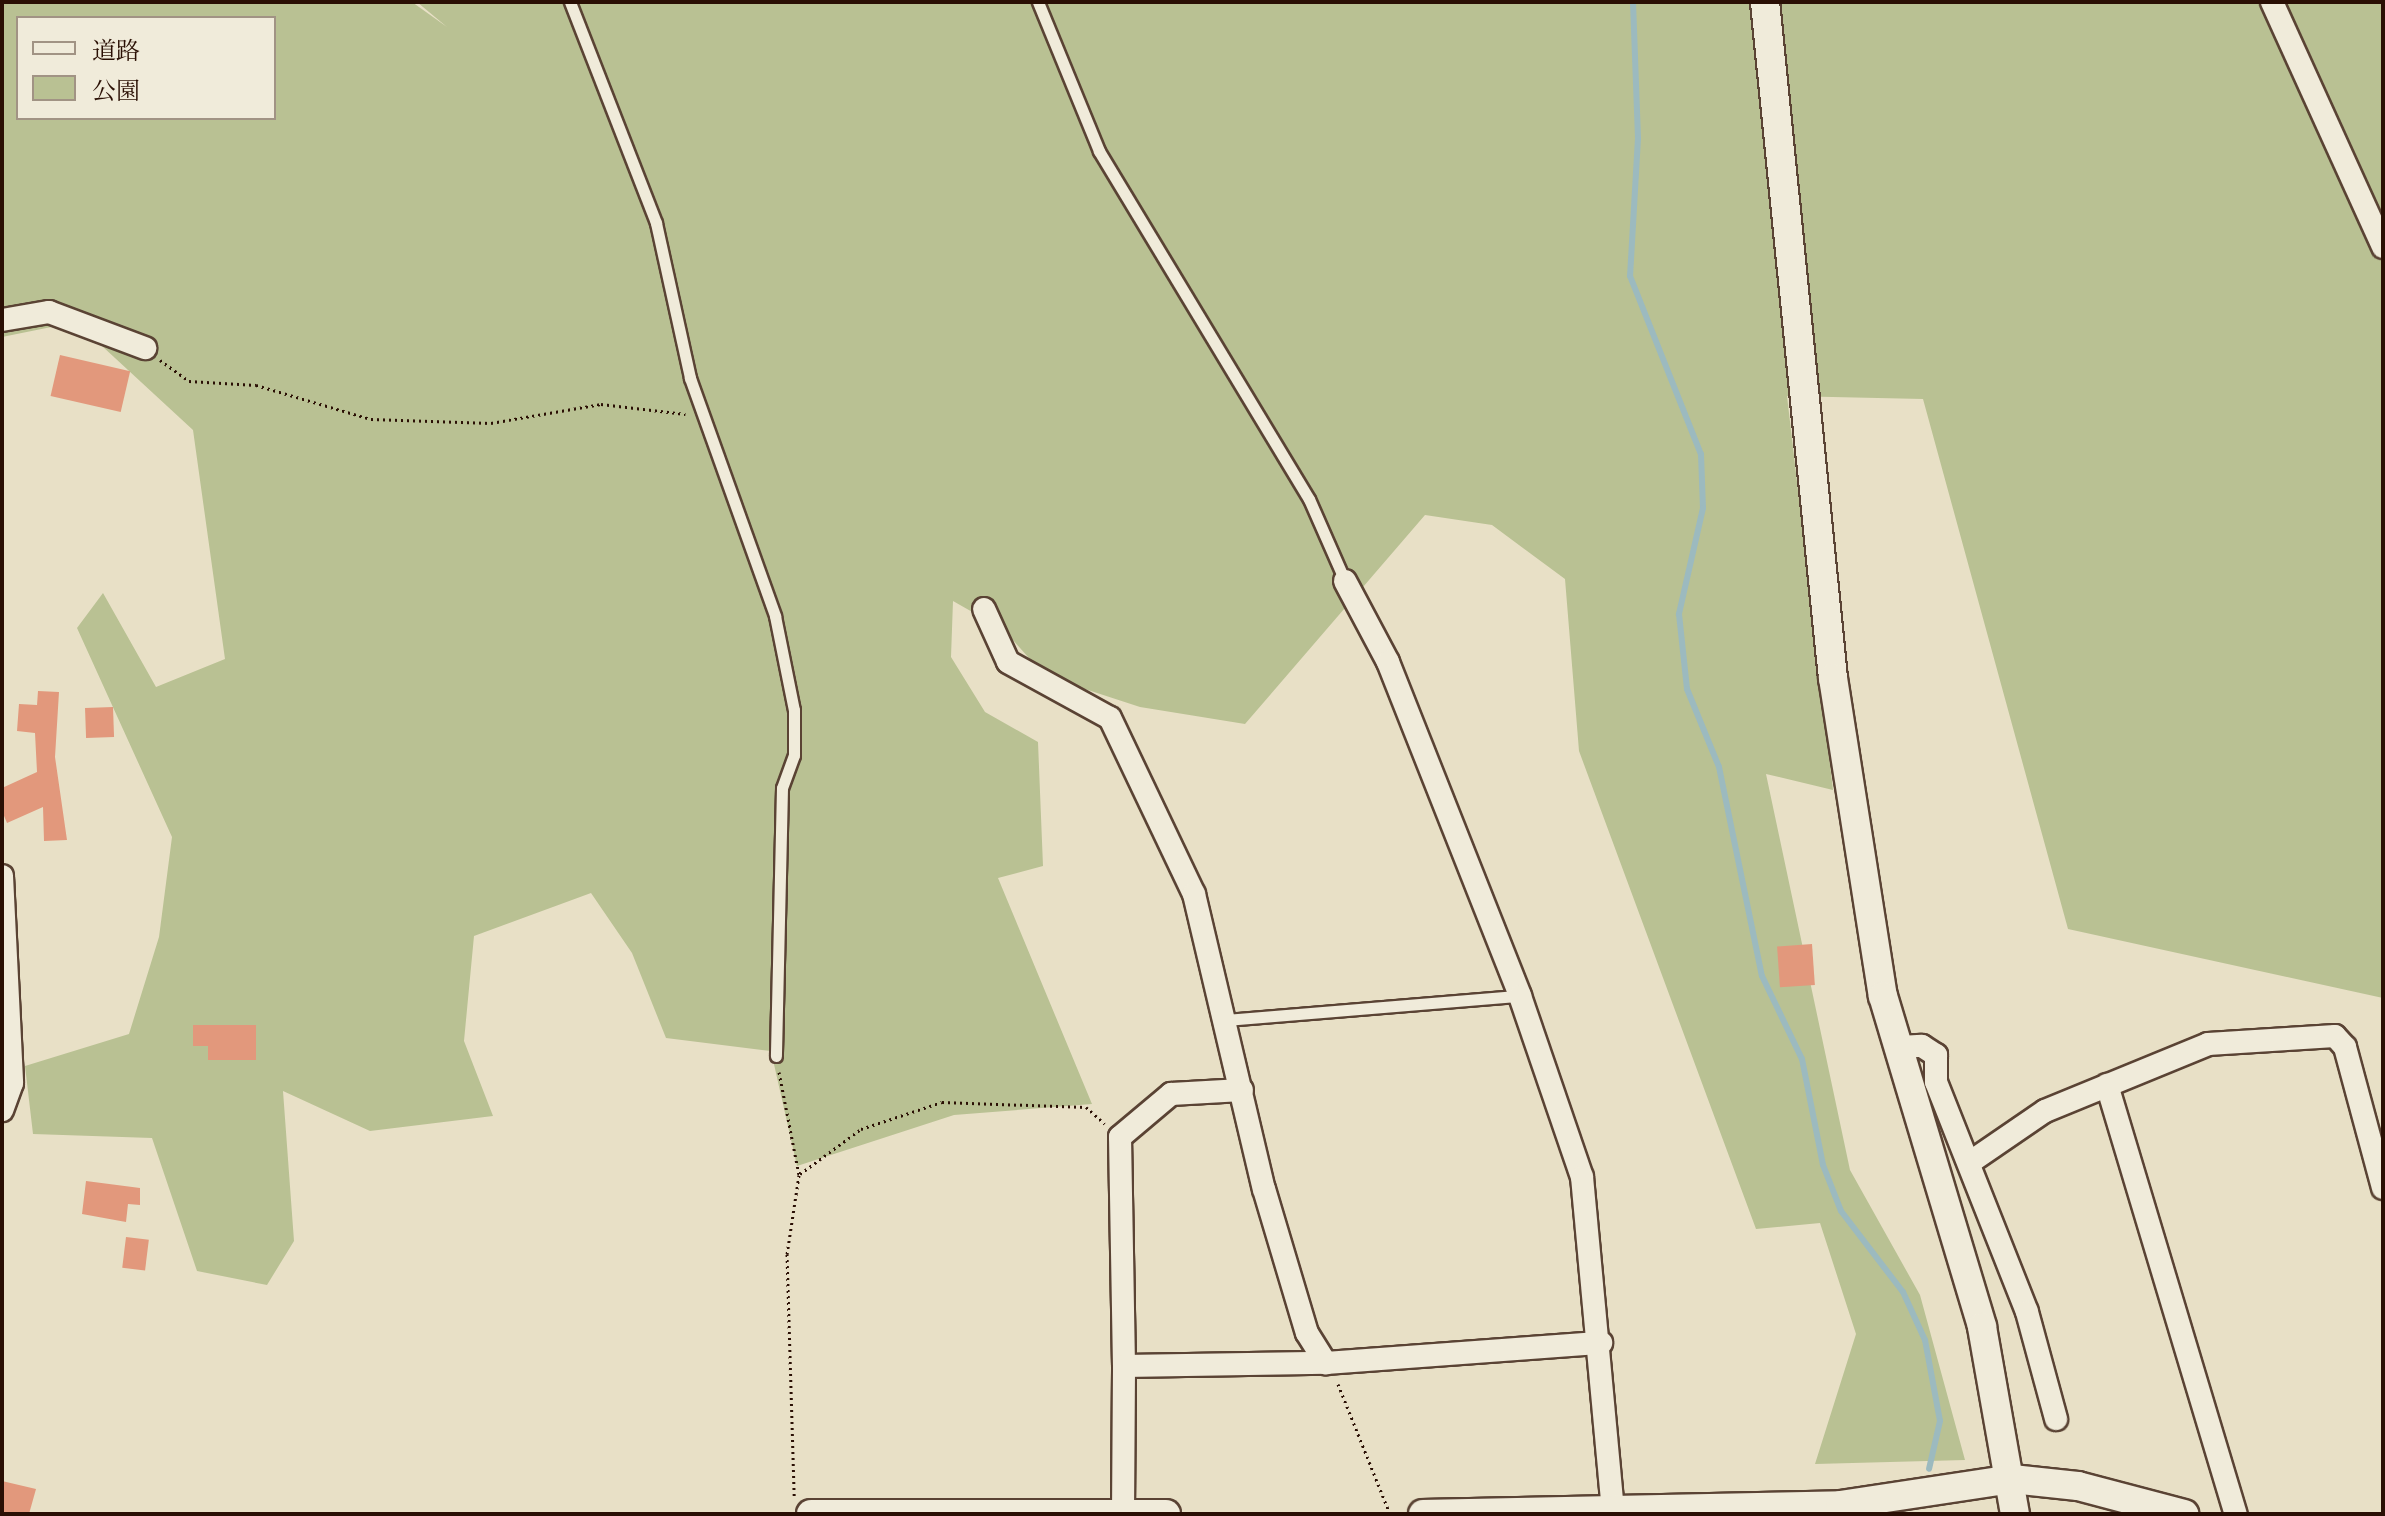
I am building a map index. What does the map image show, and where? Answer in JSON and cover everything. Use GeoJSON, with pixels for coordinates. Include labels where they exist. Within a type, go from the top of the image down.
{"type":"FeatureCollection","features":[{"type":"Feature","properties":{"kind":"street"},"geometry":{"type":"LineString","coordinates":[[1765,2],[1833,678],[1883,996],[1982,1327],[2012,1479],[2015,1514]]}},
{"type":"Feature","properties":{"kind":"street"},"geometry":{"type":"LineString","coordinates":[[2272,2],[2383,247]]}},
{"type":"Feature","properties":{"kind":"street"},"geometry":{"type":"LineString","coordinates":[[2,320],[49,312],[145,348]]}},
{"type":"Feature","properties":{"kind":"street"},"geometry":{"type":"LineString","coordinates":[[1345,581],[1388,662],[1520,996],[1582,1177],[1601,1343],[1613,1510]]}},
{"type":"Feature","properties":{"kind":"street"},"geometry":{"type":"LineString","coordinates":[[984,609],[1008,662],[1110,718],[1194,894],[1307,1333],[1326,1363]]}},
{"type":"Feature","properties":{"kind":"street"},"geometry":{"type":"LineString","coordinates":[[2,876],[12,1083],[2,1110]]}},
{"type":"Feature","properties":{"kind":"street"},"geometry":{"type":"LineString","coordinates":[[1969,1163],[2045,1111],[2208,1044],[2335,1036],[2345,1047],[2383,1188]]}},
{"type":"Feature","properties":{"kind":"street"},"geometry":{"type":"LineString","coordinates":[[1900,1047],[1922,1046],[1936,1055],[1936,1082],[2027,1312],[2056,1419]]}},
{"type":"Feature","properties":{"kind":"street"},"geometry":{"type":"LineString","coordinates":[[2107,1085],[2236,1514]]}},
{"type":"Feature","properties":{"kind":"street"},"geometry":{"type":"LineString","coordinates":[[1123,1513],[1120,1137],[1171,1094],[1242,1090]]}},
{"type":"Feature","properties":{"kind":"street"},"geometry":{"type":"LineString","coordinates":[[1124,1366],[1326,1363],[1601,1343]]}},
{"type":"Feature","properties":{"kind":"street"},"geometry":{"type":"LineString","coordinates":[[1423,1514],[1840,1505],[2012,1479],[2078,1486],[2184,1514]]}},
{"type":"Feature","properties":{"kind":"street"},"geometry":{"type":"LineString","coordinates":[[811,1514],[1166,1514]]}},
{"type":"Feature","properties":{"kind":"lane"},"geometry":{"type":"LineString","coordinates":[[570,2],[656,223],[707,423],[775,616],[794,710],[794,755],[782,788],[776,1056]]}},
{"type":"Feature","properties":{"kind":"lane"},"geometry":{"type":"LineString","coordinates":[[1038,2],[1099,151],[1309,499],[1345,581]]}},
{"type":"Feature","properties":{"kind":"lane"},"geometry":{"type":"LineString","coordinates":[[1225,1020],[1520,996]]}},
{"type":"Feature","properties":{"kind":"path"},"geometry":{"type":"LineString","coordinates":[[145,348],[189,381],[256,385],[371,419],[491,423],[601,404],[672,408],[707,423]]}},
{"type":"Feature","properties":{"kind":"path"},"geometry":{"type":"LineString","coordinates":[[776,1056],[799,1175],[787,1278],[794,1514]]}},
{"type":"Feature","properties":{"kind":"path"},"geometry":{"type":"LineString","coordinates":[[799,1175],[861,1129],[942,1102],[1086,1107],[1120,1137]]}},
{"type":"Feature","properties":{"kind":"path"},"geometry":{"type":"LineString","coordinates":[[1326,1363],[1390,1514]]}},
{"type":"Feature","properties":{"kind":"green space"},"geometry":{"type":"Polygon","coordinates":[[[2,2],[412,2],[447,27],[417,2],[2383,2],[2383,998],[2068,929],[1923,399],[1787,396],[1833,790],[1766,774],[1850,1170],[1920,1295],[1965,1460],[1815,1464],[1856,1334],[1820,1223],[1756,1229],[1579,751],[1565,579],[1492,525],[1425,515],[1245,724],[1140,707],[1045,676],[1004,630],[953,601],[951,657],[985,712],[1038,742],[1043,866],[998,878],[1092,1104],[954,1115],[797,1166],[771,1051],[666,1038],[632,953],[591,893],[474,936],[464,1041],[493,1116],[370,1131],[283,1091],[294,1241],[267,1285],[197,1271],[152,1138],[33,1134],[25,1066],[129,1034],[159,937],[172,837],[77,628],[103,593],[156,687],[225,659],[193,430],[76,322],[2,337],[2,2]]]}},
{"type":"Feature","properties":{"kind":"building"},"geometry":{"type":"Polygon","coordinates":[[[60,355],[130,371],[121,412],[51,396],[60,355]]]}},
{"type":"Feature","properties":{"kind":"building"},"geometry":{"type":"Polygon","coordinates":[[[38,691],[59,692],[55,757],[67,840],[44,841],[43,807],[7,823],[2,811],[2,788],[37,772],[35,733],[17,731],[19,704],[37,705],[38,691]]]}},
{"type":"Feature","properties":{"kind":"building"},"geometry":{"type":"Polygon","coordinates":[[[113,707],[114,737],[86,738],[85,708],[113,707]]]}},
{"type":"Feature","properties":{"kind":"building"},"geometry":{"type":"Polygon","coordinates":[[[1812,944],[1815,985],[1780,987],[1777,946],[1812,944]]]}},
{"type":"Feature","properties":{"kind":"building"},"geometry":{"type":"Polygon","coordinates":[[[193,1025],[256,1025],[256,1060],[208,1060],[208,1046],[193,1046],[193,1025]]]}},
{"type":"Feature","properties":{"kind":"building"},"geometry":{"type":"Polygon","coordinates":[[[86,1181],[140,1188],[140,1205],[128,1204],[126,1222],[82,1214],[86,1181]]]}},
{"type":"Feature","properties":{"kind":"building"},"geometry":{"type":"Polygon","coordinates":[[[126,1237],[149,1240],[145,1271],[122,1268],[126,1237]]]}},
{"type":"Feature","properties":{"kind":"building"},"geometry":{"type":"Polygon","coordinates":[[[2,1481],[36,1489],[29,1514],[2,1514],[2,1481]]]}},
{"type":"Feature","properties":{"kind":"waterway"},"geometry":{"type":"LineString","coordinates":[[1633,2],[1638,138],[1630,276],[1701,454],[1703,508],[1679,614],[1687,689],[1719,767],[1762,976],[1802,1059],[1823,1165],[1841,1211],[1903,1292],[1925,1340],[1940,1421],[1929,1469]]}}]}
